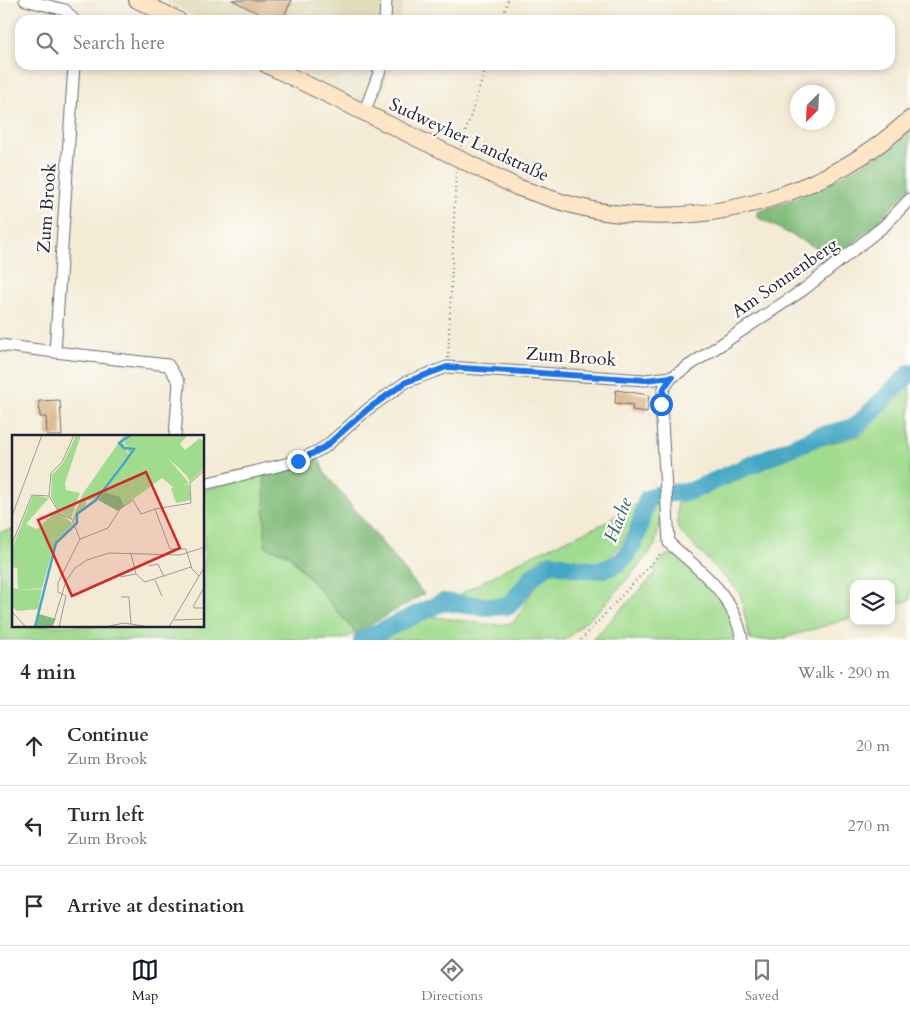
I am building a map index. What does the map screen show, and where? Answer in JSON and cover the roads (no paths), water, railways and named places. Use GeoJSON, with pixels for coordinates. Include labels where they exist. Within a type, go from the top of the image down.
{"type":"FeatureCollection","features":[{"type":"Feature","properties":{"kind":"main road"},"geometry":{"type":"LineString","coordinates":[[137,0],[168,15]]}},
{"type":"Feature","properties":{"kind":"main road","name":"Sudweyher Landstraße"},"geometry":{"type":"LineString","coordinates":[[277,70],[517,188],[585,209],[638,216],[692,214],[740,206],[796,191],[838,171],[860,157],[910,119]]}},
{"type":"Feature","properties":{"kind":"street"},"geometry":{"type":"LineString","coordinates":[[25,0],[65,10],[70,15]]}},
{"type":"Feature","properties":{"kind":"street"},"geometry":{"type":"LineString","coordinates":[[385,15],[386,0]]}},
{"type":"Feature","properties":{"kind":"street","name":"Zum Brook"},"geometry":{"type":"LineString","coordinates":[[55,352],[74,70]]}},
{"type":"Feature","properties":{"kind":"street"},"geometry":{"type":"LineString","coordinates":[[364,113],[380,70]]}},
{"type":"Feature","properties":{"kind":"street","name":"Am Sonnenberg"},"geometry":{"type":"LineString","coordinates":[[672,377],[803,290],[884,226],[910,199]]}},
{"type":"Feature","properties":{"kind":"street"},"geometry":{"type":"LineString","coordinates":[[0,345],[168,365],[179,382],[175,435]]}},
{"type":"Feature","properties":{"kind":"street","name":"Zum Brook"},"geometry":{"type":"LineString","coordinates":[[205,484],[298,461],[325,447],[368,409],[406,382],[447,367],[645,380],[672,377]]}},
{"type":"Feature","properties":{"kind":"street"},"geometry":{"type":"LineString","coordinates":[[672,377],[664,388],[661,404],[669,543],[724,594],[738,620],[742,640]]}},
{"type":"Feature","properties":{"kind":"waterway","name":"Hache"},"geometry":{"type":"LineString","coordinates":[[362,640],[443,602],[483,607],[509,606],[533,576],[551,563],[590,570],[605,569],[616,564],[625,557],[631,548],[647,499],[656,495],[691,491],[816,437],[855,427],[910,373]]}}]}
